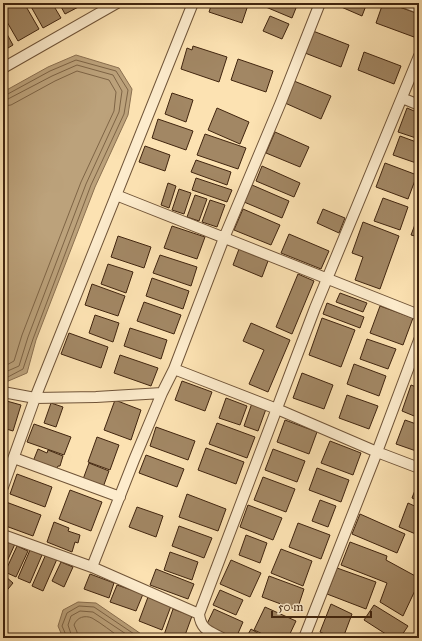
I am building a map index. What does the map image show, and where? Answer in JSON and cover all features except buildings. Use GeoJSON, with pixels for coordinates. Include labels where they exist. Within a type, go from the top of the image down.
{"type":"FeatureCollection","features":[{"type":"Feature","properties":{"kind":"street"},"geometry":{"type":"LineString","coordinates":[[3,68],[117,3]]}},
{"type":"Feature","properties":{"kind":"street"},"geometry":{"type":"LineString","coordinates":[[3,487],[35,398],[193,3]]}},
{"type":"Feature","properties":{"kind":"street"},"geometry":{"type":"LineString","coordinates":[[92,567],[162,393],[174,369],[224,238],[281,102],[320,3]]}},
{"type":"Feature","properties":{"kind":"street"},"geometry":{"type":"LineString","coordinates":[[406,3],[419,8]]}},
{"type":"Feature","properties":{"kind":"street"},"geometry":{"type":"LineString","coordinates":[[222,638],[205,629],[200,622],[199,614],[328,278],[419,56]]}},
{"type":"Feature","properties":{"kind":"street"},"geometry":{"type":"LineString","coordinates":[[402,98],[419,105]]}},
{"type":"Feature","properties":{"kind":"street"},"geometry":{"type":"LineString","coordinates":[[116,195],[419,315]]}},
{"type":"Feature","properties":{"kind":"street"},"geometry":{"type":"LineString","coordinates":[[304,638],[419,340]]}},
{"type":"Feature","properties":{"kind":"street"},"geometry":{"type":"LineString","coordinates":[[174,369],[277,409],[377,452],[419,468]]}},
{"type":"Feature","properties":{"kind":"street"},"geometry":{"type":"LineString","coordinates":[[3,392],[35,398],[96,397],[162,393]]}},
{"type":"Feature","properties":{"kind":"street"},"geometry":{"type":"LineString","coordinates":[[14,458],[120,497]]}},
{"type":"Feature","properties":{"kind":"street"},"geometry":{"type":"LineString","coordinates":[[3,534],[92,567],[199,614]]}},
{"type":"Feature","properties":{"kind":"water"},"geometry":{"type":"Polygon","coordinates":[[[76,55],[119,68],[132,89],[128,115],[95,187],[36,340],[27,373],[3,382],[3,92],[48,67],[76,55]]]}},
{"type":"Feature","properties":{"kind":"water"},"geometry":{"type":"Polygon","coordinates":[[[78,602],[96,603],[147,638],[63,638],[58,626],[63,610],[78,602]]]}}]}
